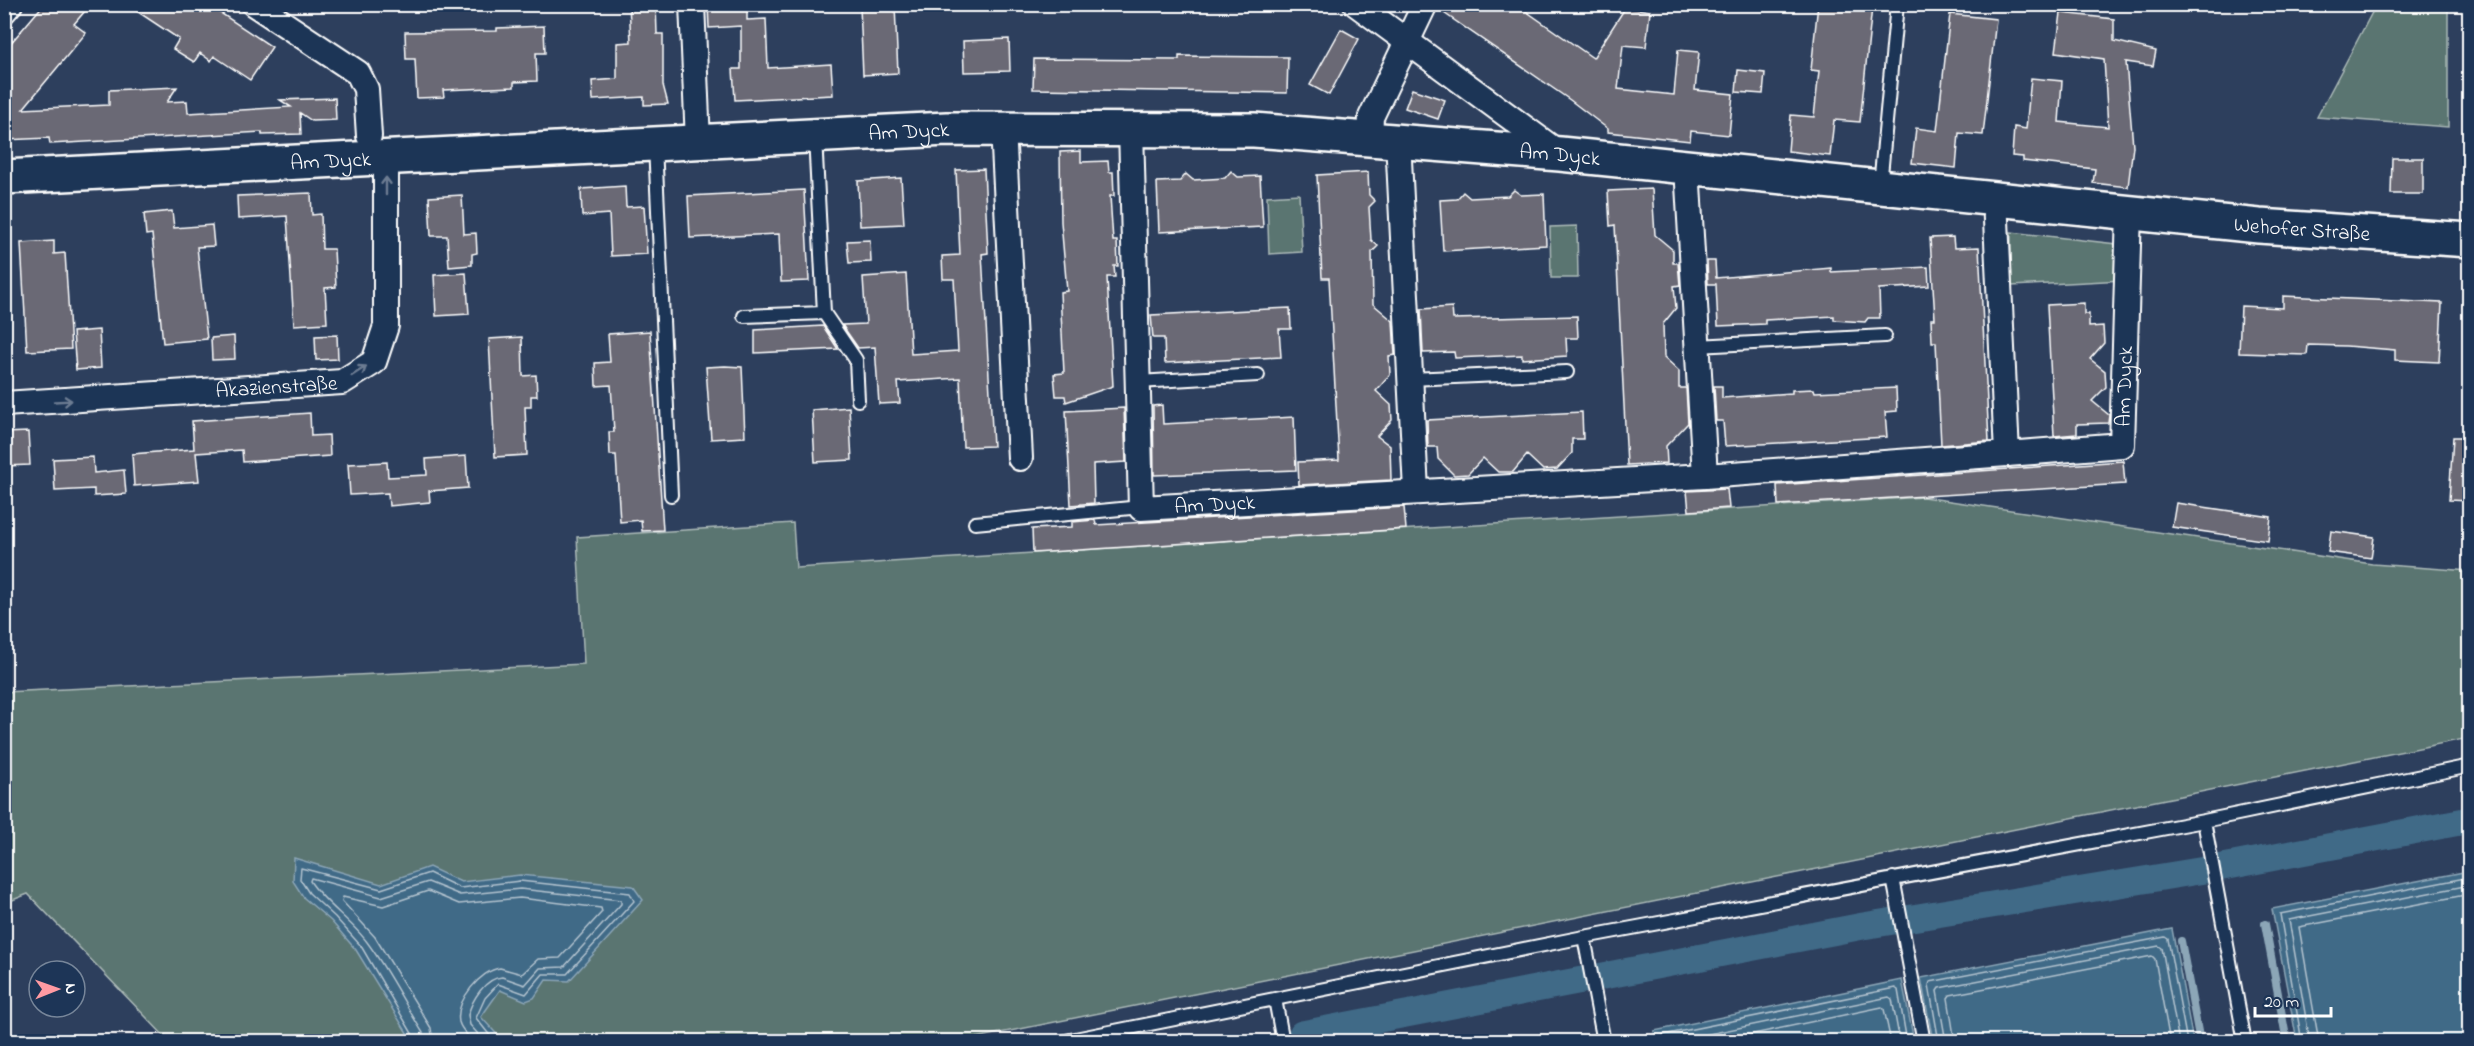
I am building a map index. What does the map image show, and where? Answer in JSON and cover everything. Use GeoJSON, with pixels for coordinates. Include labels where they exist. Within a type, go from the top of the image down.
{"type":"FeatureCollection","features":[{"type":"Feature","properties":{"kind":"main road","name":"Am Dyck"},"geometry":{"type":"LineString","coordinates":[[4,177],[377,147],[655,144],[1003,128],[1254,130],[1560,154],[2133,212]]}},
{"type":"Feature","properties":{"kind":"main road","name":"Wehofer Straße"},"geometry":{"type":"LineString","coordinates":[[2133,212],[2259,226],[2469,240]]}},
{"type":"Feature","properties":{"kind":"street"},"geometry":{"type":"LineString","coordinates":[[4,11],[10,4]]}},
{"type":"Feature","properties":{"kind":"street","name":"Akazienstraße"},"geometry":{"type":"LineString","coordinates":[[4,404],[342,382],[374,362],[386,326],[377,147],[366,88],[358,73],[254,4]]}},
{"type":"Feature","properties":{"kind":"street"},"geometry":{"type":"LineString","coordinates":[[692,4],[698,142]]}},
{"type":"Feature","properties":{"kind":"street"},"geometry":{"type":"LineString","coordinates":[[1356,4],[1560,154]]}},
{"type":"Feature","properties":{"kind":"street"},"geometry":{"type":"LineString","coordinates":[[1416,491],[1410,379],[1384,139],[1371,117],[1425,4]]}},
{"type":"Feature","properties":{"kind":"street"},"geometry":{"type":"LineString","coordinates":[[1003,128],[1020,458]]}},
{"type":"Feature","properties":{"kind":"street"},"geometry":{"type":"LineString","coordinates":[[1131,128],[1142,507]]}},
{"type":"Feature","properties":{"kind":"street"},"geometry":{"type":"LineString","coordinates":[[1687,167],[1705,476]]}},
{"type":"Feature","properties":{"kind":"street"},"geometry":{"type":"LineString","coordinates":[[1995,199],[2007,454]]}},
{"type":"Feature","properties":{"kind":"street","name":"Am Dyck"},"geometry":{"type":"LineString","coordinates":[[1142,507],[1705,476],[2122,445],[2133,212]]}},
{"type":"Feature","properties":{"kind":"lane"},"geometry":{"type":"LineString","coordinates":[[1880,187],[1897,4]]}},
{"type":"Feature","properties":{"kind":"lane"},"geometry":{"type":"LineString","coordinates":[[815,135],[824,313],[856,360],[858,400]]}},
{"type":"Feature","properties":{"kind":"lane"},"geometry":{"type":"LineString","coordinates":[[655,144],[671,495]]}},
{"type":"Feature","properties":{"kind":"lane"},"geometry":{"type":"LineString","coordinates":[[744,316],[824,313]]}},
{"type":"Feature","properties":{"kind":"lane"},"geometry":{"type":"LineString","coordinates":[[1697,346],[1885,336]]}},
{"type":"Feature","properties":{"kind":"lane"},"geometry":{"type":"LineString","coordinates":[[1410,379],[1567,372]]}},
{"type":"Feature","properties":{"kind":"lane"},"geometry":{"type":"LineString","coordinates":[[1138,382],[1258,375]]}},
{"type":"Feature","properties":{"kind":"lane"},"geometry":{"type":"LineString","coordinates":[[975,523],[1142,507]]}},
{"type":"Feature","properties":{"kind":"lane"},"geometry":{"type":"LineString","coordinates":[[1060,1041],[1584,937],[2204,821],[2469,766]]}},
{"type":"Feature","properties":{"kind":"lane"},"geometry":{"type":"LineString","coordinates":[[2204,821],[2245,1041]]}},
{"type":"Feature","properties":{"kind":"lane"},"geometry":{"type":"LineString","coordinates":[[1893,878],[1924,1041]]}},
{"type":"Feature","properties":{"kind":"lane"},"geometry":{"type":"LineString","coordinates":[[1584,937],[1604,1041]]}},
{"type":"Feature","properties":{"kind":"lane"},"geometry":{"type":"LineString","coordinates":[[1275,999],[1283,1041]]}},
{"type":"Feature","properties":{"kind":"green space"},"geometry":{"type":"Polygon","coordinates":[[[2376,5],[2448,5],[2448,127],[2317,117],[2376,5]]]}},
{"type":"Feature","properties":{"kind":"green space"},"geometry":{"type":"Polygon","coordinates":[[[1299,194],[1302,252],[1269,254],[1267,196],[1299,194]]]}},
{"type":"Feature","properties":{"kind":"green space"},"geometry":{"type":"Polygon","coordinates":[[[1577,226],[1578,278],[1551,278],[1550,227],[1577,226]]]}},
{"type":"Feature","properties":{"kind":"green space"},"geometry":{"type":"Polygon","coordinates":[[[2011,232],[2125,245],[2123,280],[2011,286],[2011,232]]]}},
{"type":"Feature","properties":{"kind":"green space"},"geometry":{"type":"Polygon","coordinates":[[[1923,497],[2372,564],[2470,571],[2469,738],[955,1042],[169,1041],[28,894],[5,903],[4,692],[584,664],[577,537],[793,523],[796,568],[1923,497]]]}},
{"type":"Feature","properties":{"kind":"water"},"geometry":{"type":"Polygon","coordinates":[[[294,858],[381,884],[429,867],[461,882],[520,875],[633,886],[643,900],[569,981],[546,980],[534,998],[526,1001],[500,990],[481,1017],[503,1041],[412,1041],[356,950],[331,921],[304,898],[293,881],[294,858]]]}},
{"type":"Feature","properties":{"kind":"water"},"geometry":{"type":"Polygon","coordinates":[[[2469,871],[2469,1041],[2297,1041],[2272,909],[2469,871]]]}},
{"type":"Feature","properties":{"kind":"water"},"geometry":{"type":"Polygon","coordinates":[[[2172,929],[2193,1041],[1933,1041],[1921,978],[2172,929]]]}},
{"type":"Feature","properties":{"kind":"water"},"geometry":{"type":"Polygon","coordinates":[[[1902,980],[1914,1041],[1656,1041],[1654,1031],[1902,980]]]}},
{"type":"Feature","properties":{"kind":"building"},"geometry":{"type":"Polygon","coordinates":[[[44,4],[91,4],[74,24],[86,33],[23,109],[109,105],[109,90],[177,87],[167,102],[187,101],[188,113],[291,107],[280,100],[335,98],[336,120],[312,121],[300,113],[301,134],[262,135],[262,132],[50,144],[49,138],[4,140],[4,51],[44,4]]]}},
{"type":"Feature","properties":{"kind":"building"},"geometry":{"type":"Polygon","coordinates":[[[126,4],[207,4],[272,47],[250,80],[214,56],[211,61],[200,53],[194,62],[173,49],[179,39],[126,4]]]}},
{"type":"Feature","properties":{"kind":"building"},"geometry":{"type":"Polygon","coordinates":[[[629,4],[656,4],[657,34],[663,34],[663,85],[668,104],[644,105],[644,97],[593,100],[592,81],[617,79],[617,43],[631,42],[629,4]]]}},
{"type":"Feature","properties":{"kind":"building"},"geometry":{"type":"Polygon","coordinates":[[[708,4],[747,4],[747,20],[766,19],[768,68],[831,64],[833,95],[735,100],[733,69],[741,69],[741,26],[709,28],[708,4]]]}},
{"type":"Feature","properties":{"kind":"building"},"geometry":{"type":"Polygon","coordinates":[[[1439,4],[1508,4],[1506,8],[1520,7],[1593,58],[1627,5],[1627,8],[1650,11],[1646,47],[1623,45],[1618,89],[1674,95],[1678,50],[1699,52],[1695,90],[1733,94],[1729,135],[1691,131],[1690,141],[1608,132],[1608,129],[1570,100],[1438,9],[1439,4]]]}},
{"type":"Feature","properties":{"kind":"building"},"geometry":{"type":"Polygon","coordinates":[[[1818,4],[1872,7],[1860,122],[1834,120],[1830,156],[1788,151],[1791,115],[1814,117],[1819,71],[1811,70],[1818,4]]]}},
{"type":"Feature","properties":{"kind":"building"},"geometry":{"type":"Polygon","coordinates":[[[895,6],[898,73],[863,75],[860,7],[895,6]]]}},
{"type":"Feature","properties":{"kind":"building"},"geometry":{"type":"Polygon","coordinates":[[[2061,13],[2114,19],[2114,41],[2156,51],[2153,66],[2126,62],[2133,146],[2128,187],[2093,183],[2095,169],[2023,161],[2023,157],[2012,156],[2014,127],[2026,129],[2031,78],[2062,81],[2059,122],[2108,127],[2104,59],[2056,52],[2061,13]]]}},
{"type":"Feature","properties":{"kind":"building"},"geometry":{"type":"Polygon","coordinates":[[[1950,14],[1996,19],[1983,135],[1959,133],[1956,168],[1912,163],[1916,128],[1937,131],[1950,14]]]}},
{"type":"Feature","properties":{"kind":"building"},"geometry":{"type":"Polygon","coordinates":[[[544,26],[545,53],[536,53],[537,81],[514,82],[514,87],[443,90],[444,97],[417,98],[415,59],[406,59],[405,32],[497,31],[497,28],[544,26]]]}},
{"type":"Feature","properties":{"kind":"building"},"geometry":{"type":"Polygon","coordinates":[[[1341,29],[1359,39],[1329,95],[1310,85],[1341,29]]]}},
{"type":"Feature","properties":{"kind":"building"},"geometry":{"type":"Polygon","coordinates":[[[1009,39],[1010,71],[964,72],[963,41],[1009,39]]]}},
{"type":"Feature","properties":{"kind":"building"},"geometry":{"type":"Polygon","coordinates":[[[1179,56],[1288,57],[1287,93],[1033,89],[1034,59],[1179,60],[1179,56]]]}},
{"type":"Feature","properties":{"kind":"building"},"geometry":{"type":"Polygon","coordinates":[[[1738,70],[1765,73],[1763,94],[1736,92],[1738,70]]]}},
{"type":"Feature","properties":{"kind":"building"},"geometry":{"type":"Polygon","coordinates":[[[1412,89],[1445,100],[1438,119],[1405,108],[1412,89]]]}},
{"type":"Feature","properties":{"kind":"building"},"geometry":{"type":"Polygon","coordinates":[[[1081,151],[1081,162],[1108,161],[1109,172],[1113,172],[1114,196],[1110,196],[1113,241],[1117,241],[1118,266],[1114,266],[1115,277],[1107,277],[1113,386],[1066,402],[1065,396],[1056,396],[1054,374],[1064,373],[1060,292],[1067,291],[1061,222],[1060,152],[1081,151]]]}},
{"type":"Feature","properties":{"kind":"building"},"geometry":{"type":"Polygon","coordinates":[[[2392,158],[2423,158],[2423,194],[2391,194],[2392,158]]]}},
{"type":"Feature","properties":{"kind":"building"},"geometry":{"type":"Polygon","coordinates":[[[984,169],[988,253],[982,254],[993,446],[963,447],[960,378],[898,382],[900,403],[879,404],[875,347],[858,348],[842,325],[866,324],[863,277],[906,274],[911,354],[958,351],[954,279],[943,279],[942,256],[960,255],[956,170],[984,169]]]}},
{"type":"Feature","properties":{"kind":"building"},"geometry":{"type":"Polygon","coordinates":[[[1231,171],[1238,177],[1260,176],[1263,227],[1159,232],[1157,182],[1180,181],[1186,174],[1193,180],[1225,178],[1231,171]]]}},
{"type":"Feature","properties":{"kind":"building"},"geometry":{"type":"Polygon","coordinates":[[[1368,172],[1369,195],[1375,201],[1369,207],[1371,240],[1378,246],[1372,252],[1373,304],[1393,321],[1395,355],[1389,356],[1390,375],[1376,391],[1391,405],[1392,420],[1377,436],[1390,446],[1391,480],[1299,485],[1298,462],[1339,460],[1329,278],[1322,278],[1317,175],[1368,172]]]}},
{"type":"Feature","properties":{"kind":"building"},"geometry":{"type":"Polygon","coordinates":[[[901,178],[904,224],[860,226],[858,181],[901,178]]]}},
{"type":"Feature","properties":{"kind":"building"},"geometry":{"type":"Polygon","coordinates":[[[625,186],[626,207],[644,206],[647,254],[611,256],[609,214],[582,216],[581,189],[625,186]]]}},
{"type":"Feature","properties":{"kind":"building"},"geometry":{"type":"Polygon","coordinates":[[[1652,189],[1655,235],[1673,250],[1673,263],[1678,263],[1680,285],[1674,286],[1676,308],[1663,324],[1664,357],[1679,371],[1679,388],[1686,388],[1688,423],[1666,446],[1667,463],[1627,465],[1615,225],[1610,226],[1608,191],[1652,189]]]}},
{"type":"Feature","properties":{"kind":"building"},"geometry":{"type":"Polygon","coordinates":[[[804,190],[809,281],[781,282],[779,234],[690,238],[688,196],[804,190]]]}},
{"type":"Feature","properties":{"kind":"building"},"geometry":{"type":"Polygon","coordinates":[[[1514,190],[1521,195],[1544,194],[1546,245],[1443,251],[1440,200],[1457,199],[1463,192],[1470,198],[1508,196],[1514,190]]]}},
{"type":"Feature","properties":{"kind":"building"},"geometry":{"type":"Polygon","coordinates":[[[311,193],[312,215],[321,214],[322,249],[334,249],[336,287],[325,288],[327,323],[294,325],[287,216],[238,219],[237,196],[311,193]]]}},
{"type":"Feature","properties":{"kind":"building"},"geometry":{"type":"Polygon","coordinates":[[[462,195],[464,234],[476,233],[477,253],[472,254],[472,265],[449,267],[447,236],[431,236],[429,197],[462,195]]]}},
{"type":"Feature","properties":{"kind":"building"},"geometry":{"type":"Polygon","coordinates":[[[172,211],[174,228],[212,225],[214,246],[197,247],[207,339],[163,343],[152,234],[146,235],[144,214],[172,211]]]}},
{"type":"Feature","properties":{"kind":"building"},"geometry":{"type":"Polygon","coordinates":[[[1953,237],[1954,248],[1979,247],[1989,441],[1941,445],[1936,342],[1932,342],[1931,319],[1935,319],[1930,238],[1953,237]]]}},
{"type":"Feature","properties":{"kind":"building"},"geometry":{"type":"Polygon","coordinates":[[[870,240],[871,262],[849,263],[847,241],[870,240]]]}},
{"type":"Feature","properties":{"kind":"building"},"geometry":{"type":"Polygon","coordinates":[[[54,241],[54,254],[65,253],[71,349],[27,351],[21,243],[54,241]]]}},
{"type":"Feature","properties":{"kind":"building"},"geometry":{"type":"Polygon","coordinates":[[[1707,261],[1715,261],[1716,278],[1831,268],[1831,272],[1928,267],[1929,286],[1879,289],[1880,318],[1868,318],[1865,322],[1834,320],[1834,316],[1765,320],[1765,324],[1718,326],[1716,284],[1708,284],[1707,261]]]}},
{"type":"Feature","properties":{"kind":"building"},"geometry":{"type":"Polygon","coordinates":[[[466,273],[469,314],[436,316],[434,275],[466,273]]]}},
{"type":"Feature","properties":{"kind":"building"},"geometry":{"type":"Polygon","coordinates":[[[2283,296],[2442,303],[2439,362],[2395,360],[2395,350],[2346,346],[2308,345],[2307,355],[2239,353],[2241,306],[2283,308],[2283,296]]]}},
{"type":"Feature","properties":{"kind":"building"},"geometry":{"type":"Polygon","coordinates":[[[2084,303],[2084,314],[2089,314],[2089,327],[2103,326],[2104,343],[2090,359],[2105,371],[2106,387],[2092,401],[2109,415],[2108,423],[2077,424],[2077,434],[2054,436],[2047,305],[2084,303]]]}},
{"type":"Feature","properties":{"kind":"building"},"geometry":{"type":"Polygon","coordinates":[[[1452,307],[1453,319],[1577,316],[1578,338],[1566,338],[1567,356],[1522,359],[1522,355],[1455,358],[1454,352],[1423,353],[1421,309],[1452,307]]]}},
{"type":"Feature","properties":{"kind":"building"},"geometry":{"type":"Polygon","coordinates":[[[1290,308],[1291,329],[1279,329],[1281,357],[1165,363],[1164,338],[1153,338],[1151,315],[1290,308]]]}},
{"type":"Feature","properties":{"kind":"building"},"geometry":{"type":"Polygon","coordinates":[[[823,326],[838,349],[755,353],[755,330],[823,326]]]}},
{"type":"Feature","properties":{"kind":"building"},"geometry":{"type":"Polygon","coordinates":[[[99,330],[101,368],[76,370],[73,332],[99,330]]]}},
{"type":"Feature","properties":{"kind":"building"},"geometry":{"type":"Polygon","coordinates":[[[650,331],[663,530],[642,531],[641,520],[620,522],[616,455],[610,455],[609,432],[614,432],[611,385],[596,386],[595,363],[610,362],[608,334],[650,331]]]}},
{"type":"Feature","properties":{"kind":"building"},"geometry":{"type":"Polygon","coordinates":[[[337,335],[338,359],[316,360],[315,336],[337,335]]]}},
{"type":"Feature","properties":{"kind":"building"},"geometry":{"type":"Polygon","coordinates":[[[234,336],[235,359],[212,360],[211,338],[234,336]]]}},
{"type":"Feature","properties":{"kind":"building"},"geometry":{"type":"Polygon","coordinates":[[[522,337],[523,376],[536,375],[537,396],[531,396],[531,407],[525,407],[527,455],[495,457],[489,339],[522,337]]]}},
{"type":"Feature","properties":{"kind":"building"},"geometry":{"type":"Polygon","coordinates":[[[706,367],[742,367],[745,437],[711,439],[706,367]]]}},
{"type":"Feature","properties":{"kind":"building"},"geometry":{"type":"Polygon","coordinates":[[[1714,386],[1722,386],[1722,398],[1792,393],[1792,390],[1814,389],[1815,392],[1896,388],[1897,411],[1885,412],[1887,437],[1725,446],[1723,421],[1716,421],[1714,386]]]}},
{"type":"Feature","properties":{"kind":"building"},"geometry":{"type":"Polygon","coordinates":[[[1162,405],[1163,424],[1294,417],[1296,470],[1154,475],[1153,406],[1162,405]]]}},
{"type":"Feature","properties":{"kind":"building"},"geometry":{"type":"Polygon","coordinates":[[[849,407],[852,460],[815,462],[812,410],[849,407]]]}},
{"type":"Feature","properties":{"kind":"building"},"geometry":{"type":"Polygon","coordinates":[[[1124,408],[1126,462],[1093,464],[1094,503],[1071,505],[1066,411],[1124,408]]]}},
{"type":"Feature","properties":{"kind":"building"},"geometry":{"type":"Polygon","coordinates":[[[1582,412],[1583,439],[1572,439],[1572,453],[1557,469],[1543,470],[1527,455],[1513,472],[1498,472],[1483,458],[1468,474],[1454,475],[1438,459],[1437,447],[1428,447],[1427,420],[1582,412]]]}},
{"type":"Feature","properties":{"kind":"building"},"geometry":{"type":"Polygon","coordinates":[[[310,413],[311,436],[329,435],[330,456],[243,462],[242,450],[196,453],[199,481],[134,486],[132,454],[194,449],[192,421],[310,413]]]}},
{"type":"Feature","properties":{"kind":"building"},"geometry":{"type":"Polygon","coordinates":[[[28,432],[30,465],[4,466],[4,433],[28,432]]]}},
{"type":"Feature","properties":{"kind":"building"},"geometry":{"type":"Polygon","coordinates":[[[2453,437],[2469,437],[2469,501],[2449,500],[2453,437]]]}},
{"type":"Feature","properties":{"kind":"building"},"geometry":{"type":"Polygon","coordinates":[[[466,456],[468,488],[429,491],[430,502],[389,506],[388,493],[350,495],[348,464],[387,462],[388,477],[427,475],[426,459],[466,456]]]}},
{"type":"Feature","properties":{"kind":"building"},"geometry":{"type":"Polygon","coordinates":[[[93,457],[94,473],[124,470],[126,494],[94,496],[94,489],[55,491],[53,459],[93,457]]]}},
{"type":"Feature","properties":{"kind":"building"},"geometry":{"type":"Polygon","coordinates":[[[2123,461],[2125,484],[1778,505],[1777,485],[2123,461]]]}},
{"type":"Feature","properties":{"kind":"building"},"geometry":{"type":"Polygon","coordinates":[[[1727,489],[1729,508],[1689,511],[1687,491],[1727,489]]]}},
{"type":"Feature","properties":{"kind":"building"},"geometry":{"type":"Polygon","coordinates":[[[2176,503],[2271,517],[2268,541],[2172,527],[2176,503]]]}},
{"type":"Feature","properties":{"kind":"building"},"geometry":{"type":"Polygon","coordinates":[[[1404,507],[1406,529],[1033,553],[1032,529],[1072,527],[1072,522],[1095,520],[1096,525],[1404,507]]]}},
{"type":"Feature","properties":{"kind":"building"},"geometry":{"type":"Polygon","coordinates":[[[2331,531],[2374,537],[2371,558],[2328,552],[2331,531]]]}},
{"type":"Feature","properties":{"kind":"waterway"},"geometry":{"type":"LineString","coordinates":[[1302,1034],[1863,926],[2223,867],[2470,820]]}},
{"type":"Feature","properties":{"kind":"waterway"},"geometry":{"type":"LineString","coordinates":[[2265,924],[2287,1042]]}},
{"type":"Feature","properties":{"kind":"waterway"},"geometry":{"type":"LineString","coordinates":[[2181,941],[2200,1042]]}}]}
